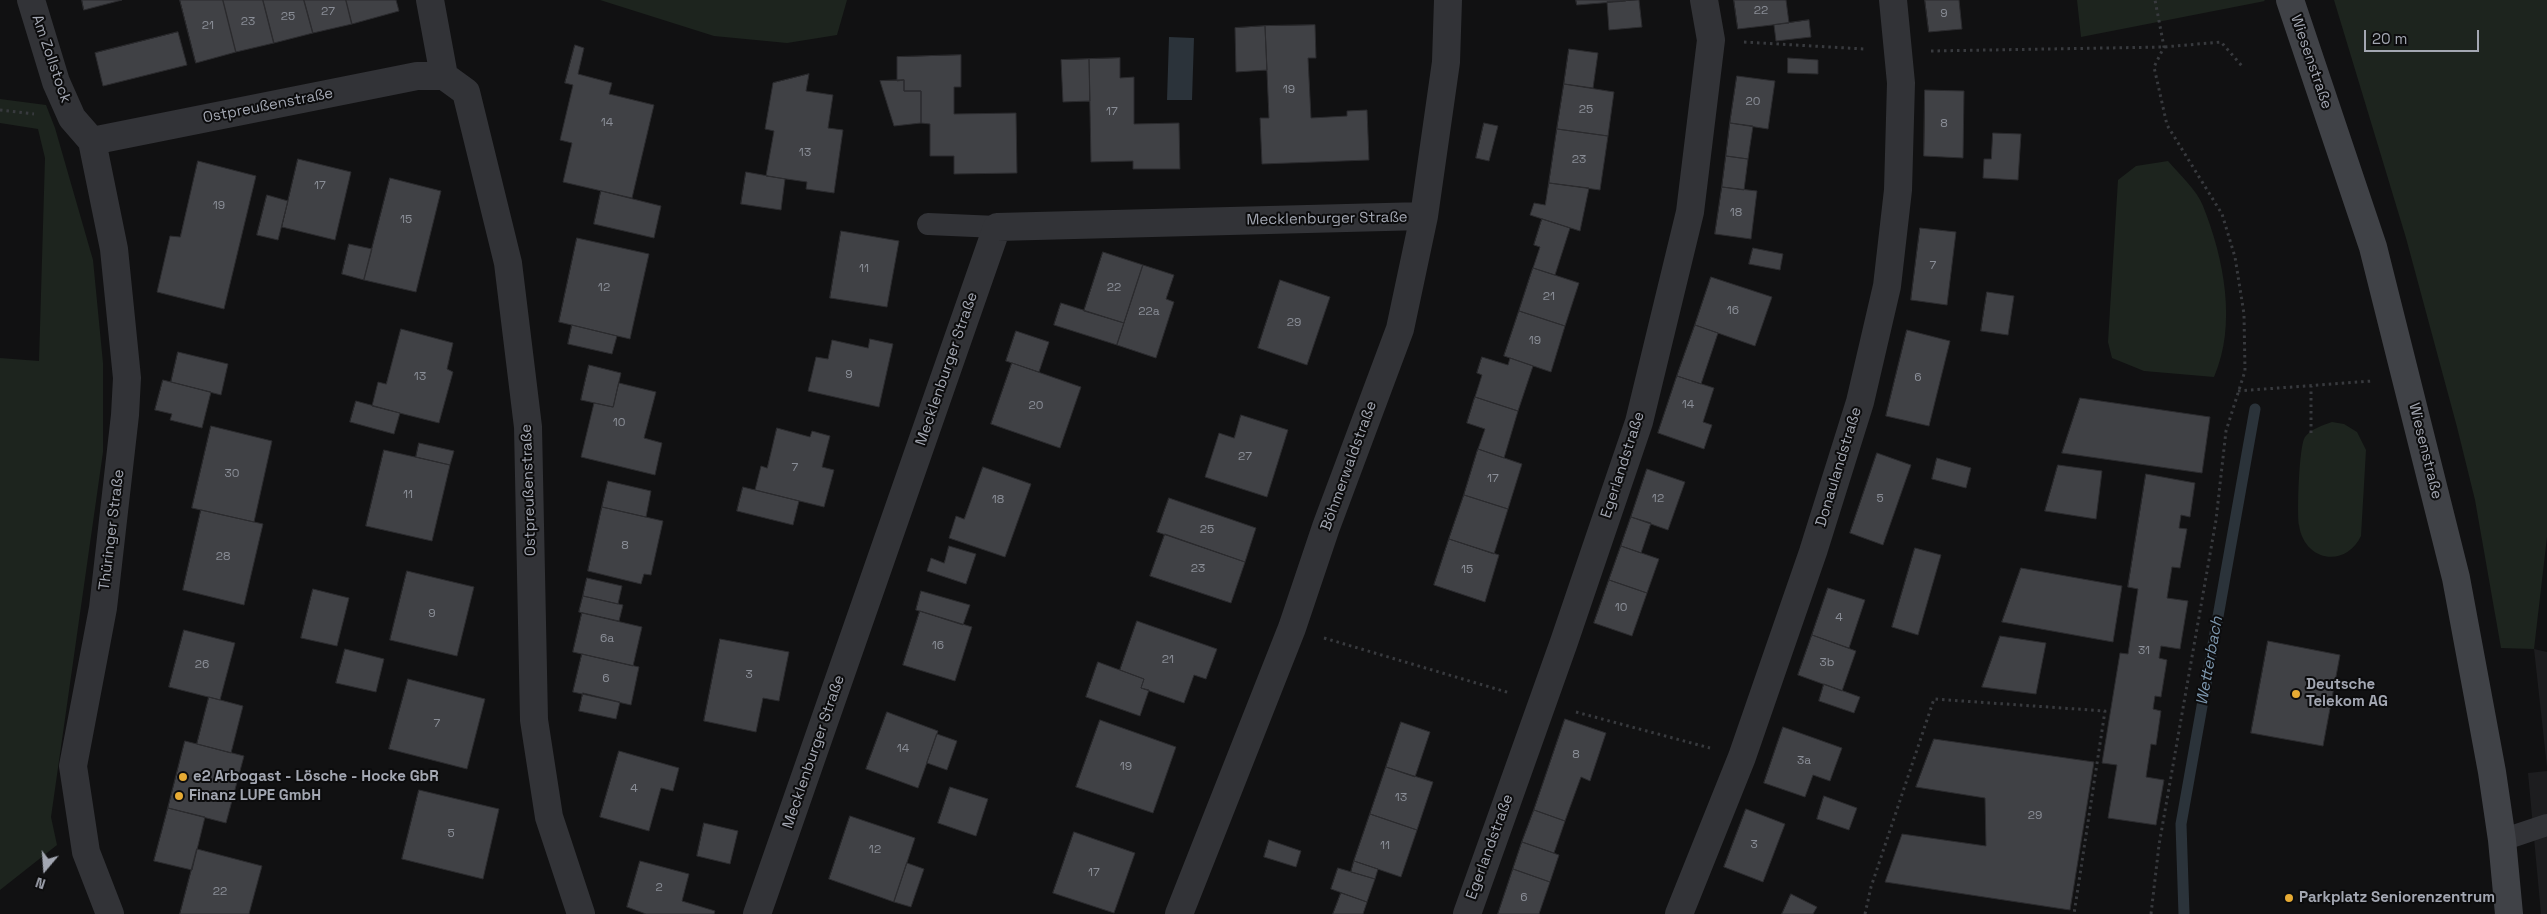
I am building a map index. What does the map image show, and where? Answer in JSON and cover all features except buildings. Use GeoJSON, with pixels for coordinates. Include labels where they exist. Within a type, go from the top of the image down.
{"type":"FeatureCollection","features":[{"type":"Feature","properties":{"kind":"main road","name":"Wiesenstraße"},"geometry":{"type":"LineString","coordinates":[[2290,0],[2373,247],[2458,586],[2492,772],[2502,840],[2509,914]]}},
{"type":"Feature","properties":{"kind":"street","name":"Am Zollstock"},"geometry":{"type":"LineString","coordinates":[[31,0],[56,82],[72,118],[92,141]]}},
{"type":"Feature","properties":{"kind":"street"},"geometry":{"type":"LineString","coordinates":[[430,0],[444,76]]}},
{"type":"Feature","properties":{"kind":"street","name":"Böhmerwaldstraße"},"geometry":{"type":"LineString","coordinates":[[1179,914],[1292,628],[1326,527],[1400,329],[1424,216],[1446,62],[1448,0]]}},
{"type":"Feature","properties":{"kind":"street","name":"Egerlandstraße"},"geometry":{"type":"LineString","coordinates":[[1467,914],[1564,642],[1639,422],[1690,212],[1711,40],[1704,0]]}},
{"type":"Feature","properties":{"kind":"street","name":"Donaulandstraße"},"geometry":{"type":"LineString","coordinates":[[1679,914],[1742,757],[1813,552],[1860,402],[1887,286],[1898,190],[1901,83],[1893,0]]}},
{"type":"Feature","properties":{"kind":"street","name":"Ostpreußenstraße"},"geometry":{"type":"LineString","coordinates":[[92,141],[417,76],[444,76],[466,92],[508,263],[528,427],[534,720],[550,816],[581,914]]}},
{"type":"Feature","properties":{"kind":"street","name":"Thüringer Straße"},"geometry":{"type":"LineString","coordinates":[[92,141],[114,249],[127,378],[125,415],[102,608],[73,766],[86,852],[110,914]]}},
{"type":"Feature","properties":{"kind":"street","name":"Mecklenburger Straße"},"geometry":{"type":"LineString","coordinates":[[757,914],[997,227],[1424,216]]}},
{"type":"Feature","properties":{"kind":"lane"},"geometry":{"type":"LineString","coordinates":[[928,224],[997,227]]}},
{"type":"Feature","properties":{"kind":"lane"},"geometry":{"type":"LineString","coordinates":[[2502,840],[2547,826]]}},
{"type":"Feature","properties":{"kind":"path"},"geometry":{"type":"LineString","coordinates":[[2151,914],[2158,845],[2216,520],[2226,432],[2245,371],[2244,323],[2234,257],[2222,214],[2167,125],[2154,67],[2164,47],[2155,0]]}},
{"type":"Feature","properties":{"kind":"path"},"geometry":{"type":"LineString","coordinates":[[1711,40],[1898,51],[2164,47],[2220,42],[2242,66]]}},
{"type":"Feature","properties":{"kind":"path"},"geometry":{"type":"LineString","coordinates":[[2238,391],[2407,378]]}},
{"type":"Feature","properties":{"kind":"path"},"geometry":{"type":"LineString","coordinates":[[2311,386],[2311,433]]}},
{"type":"Feature","properties":{"kind":"path"},"geometry":{"type":"LineString","coordinates":[[1865,914],[1871,887],[1934,699],[2105,710],[2074,914]]}},
{"type":"Feature","properties":{"kind":"shaded area"},"geometry":{"type":"Polygon","coordinates":[[[600,0],[847,0],[837,35],[787,43],[714,36],[600,0]]]}},
{"type":"Feature","properties":{"kind":"shaded area"},"geometry":{"type":"Polygon","coordinates":[[[2077,0],[2264,0],[2265,1],[2081,37],[2077,0]]]}},
{"type":"Feature","properties":{"kind":"shaded area"},"geometry":{"type":"Polygon","coordinates":[[[2334,0],[2547,0],[2547,537],[2534,649],[2501,648],[2475,500],[2457,427],[2406,238],[2334,0]]]}},
{"type":"Feature","properties":{"kind":"shaded area"},"geometry":{"type":"Polygon","coordinates":[[[1169,37],[1194,38],[1192,100],[1167,100],[1169,37]]]}},
{"type":"Feature","properties":{"kind":"shaded area"},"geometry":{"type":"Polygon","coordinates":[[[0,99],[46,105],[55,128],[93,260],[103,363],[103,452],[51,817],[57,845],[0,890],[0,358],[39,361],[45,158],[38,129],[0,123],[0,99]]]}},
{"type":"Feature","properties":{"kind":"shaded area"},"geometry":{"type":"Polygon","coordinates":[[[2168,161],[2192,188],[2203,206],[2217,247],[2222,269],[2226,314],[2225,336],[2221,357],[2214,377],[2144,371],[2112,358],[2108,342],[2118,180],[2136,166],[2168,161]]]}},
{"type":"Feature","properties":{"kind":"shaded area"},"geometry":{"type":"Polygon","coordinates":[[[2332,422],[2344,424],[2357,432],[2366,450],[2361,536],[2354,546],[2336,557],[2317,553],[2309,547],[2302,537],[2298,518],[2301,452],[2305,437],[2317,428],[2332,422]]]}},
{"type":"Feature","properties":{"kind":"shaded area"},"geometry":{"type":"Polygon","coordinates":[[[2534,649],[2547,652],[2547,767],[2534,649]]]}},
{"type":"Feature","properties":{"kind":"shaded area"},"geometry":{"type":"Polygon","coordinates":[[[2547,771],[2547,914],[2541,914],[2528,773],[2547,771]]]}},
{"type":"Feature","properties":{"kind":"waterway","name":"Wetterbach"},"geometry":{"type":"LineString","coordinates":[[2184,914],[2181,824],[2255,409]]}},
{"type":"Feature","properties":{"kind":"place","name":"Deutsche Telekom AG"},"geometry":{"type":"Point","coordinates":[2296,694]}},
{"type":"Feature","properties":{"kind":"place","name":"e2 Arbogast - Lösche - Hocke GbR"},"geometry":{"type":"Point","coordinates":[183,777]}},
{"type":"Feature","properties":{"kind":"place","name":"Finanz LUPE GmbH"},"geometry":{"type":"Point","coordinates":[179,796]}},
{"type":"Feature","properties":{"kind":"place","name":"Parkplatz Seniorenzentrum"},"geometry":{"type":"Point","coordinates":[2289,898]}}]}
